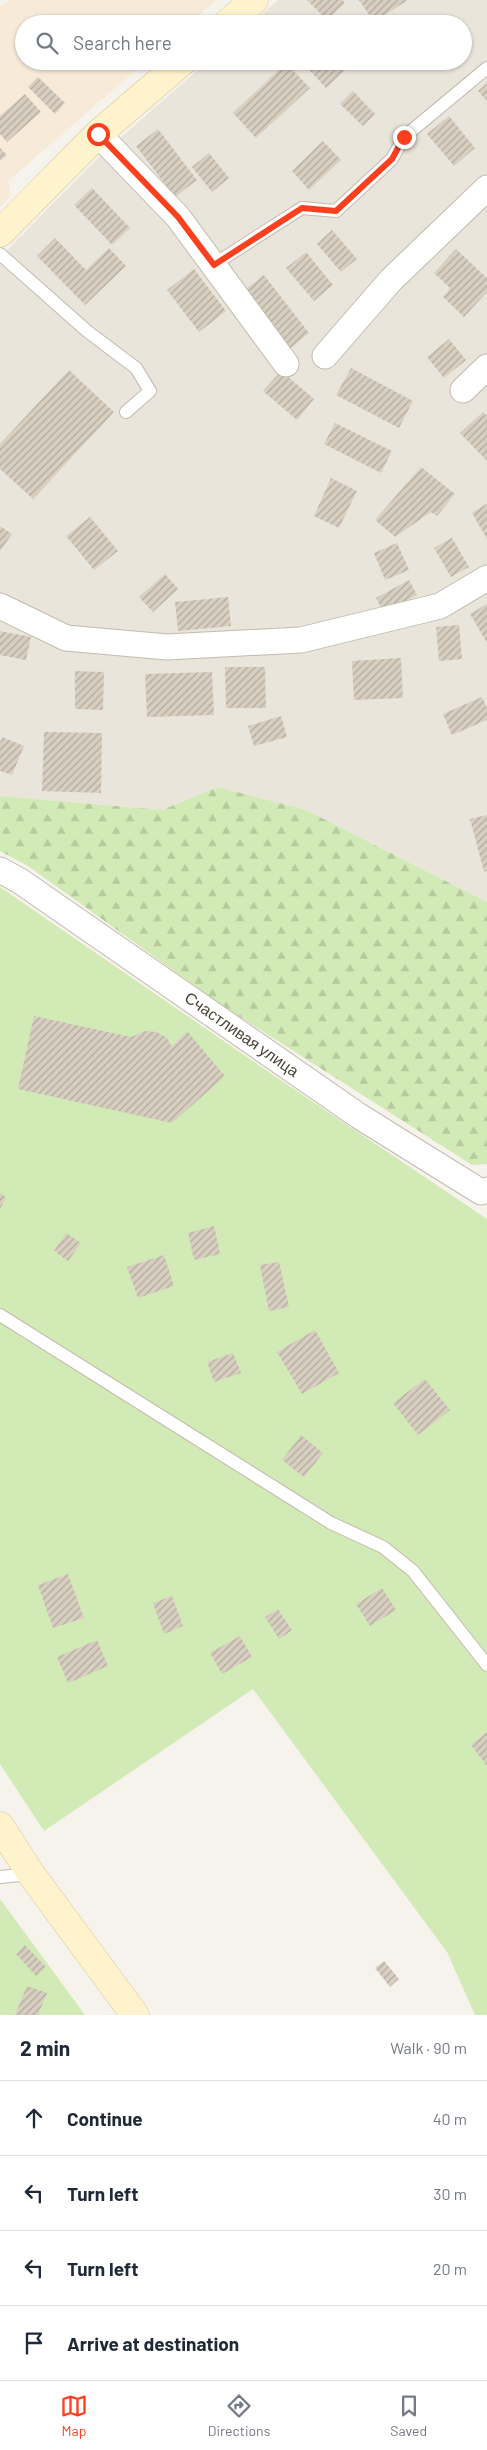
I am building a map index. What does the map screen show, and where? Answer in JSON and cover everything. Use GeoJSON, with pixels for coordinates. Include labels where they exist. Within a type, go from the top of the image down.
{"type":"FeatureCollection","features":[{"type":"Feature","properties":{"kind":"street"},"geometry":{"type":"LineString","coordinates":[[237,15],[254,0]]}},
{"type":"Feature","properties":{"kind":"street"},"geometry":{"type":"LineString","coordinates":[[0,233],[98,134],[173,70]]}},
{"type":"Feature","properties":{"kind":"street"},"geometry":{"type":"LineString","coordinates":[[98,134],[178,217],[286,364]]}},
{"type":"Feature","properties":{"kind":"street"},"geometry":{"type":"LineString","coordinates":[[325,356],[390,280],[487,188]]}},
{"type":"Feature","properties":{"kind":"street"},"geometry":{"type":"LineString","coordinates":[[463,390],[487,367]]}},
{"type":"Feature","properties":{"kind":"street"},"geometry":{"type":"LineString","coordinates":[[0,606],[66,638],[167,647],[292,640],[440,606],[487,578]]}},
{"type":"Feature","properties":{"kind":"street","name":"Счастливая улица"},"geometry":{"type":"LineString","coordinates":[[0,870],[29,887],[360,1116],[481,1192],[487,1190]]}},
{"type":"Feature","properties":{"kind":"street"},"geometry":{"type":"LineString","coordinates":[[0,1826],[31,1874],[135,2015]]}},
{"type":"Feature","properties":{"kind":"lane"},"geometry":{"type":"LineString","coordinates":[[214,265],[302,208],[336,211],[392,159],[404,137],[487,68]]}},
{"type":"Feature","properties":{"kind":"lane"},"geometry":{"type":"LineString","coordinates":[[0,254],[87,331],[136,368],[150,391],[126,412]]}},
{"type":"Feature","properties":{"kind":"lane"},"geometry":{"type":"LineString","coordinates":[[0,1315],[331,1523],[383,1547],[413,1571],[487,1665]]}},
{"type":"Feature","properties":{"kind":"lane"},"geometry":{"type":"LineString","coordinates":[[0,1876],[31,1874]]}},
{"type":"Feature","properties":{"kind":"shaded area"},"geometry":{"type":"Polygon","coordinates":[[[9,0],[216,0],[199,15],[15,15],[15,70],[136,70],[8,181],[11,195],[0,207],[0,6],[9,0]]]}},
{"type":"Feature","properties":{"kind":"shaded area"},"geometry":{"type":"Polygon","coordinates":[[[278,0],[487,0],[487,902],[306,810],[218,787],[162,810],[0,796],[0,257],[101,155],[198,70],[472,70],[472,15],[261,15],[278,0]]]}},
{"type":"Feature","properties":{"kind":"green space"},"geometry":{"type":"Polygon","coordinates":[[[218,787],[306,810],[487,902],[487,1164],[472,1165],[223,1006],[28,866],[0,851],[0,796],[162,810],[218,787]]]}},
{"type":"Feature","properties":{"kind":"green space"},"geometry":{"type":"Polygon","coordinates":[[[0,887],[273,1075],[487,1219],[487,2015],[475,2015],[447,1952],[253,1689],[44,1831],[0,1764],[0,887]]]}},
{"type":"Feature","properties":{"kind":"green space"},"geometry":{"type":"Polygon","coordinates":[[[0,1899],[85,2015],[0,2015],[0,1899]]]}},
{"type":"Feature","properties":{"kind":"building"},"geometry":{"type":"Polygon","coordinates":[[[307,0],[342,0],[345,3],[332,15],[322,15],[307,0]]]}},
{"type":"Feature","properties":{"kind":"building"},"geometry":{"type":"Polygon","coordinates":[[[359,0],[408,0],[385,15],[369,15],[359,0]]]}},
{"type":"Feature","properties":{"kind":"building"},"geometry":{"type":"Polygon","coordinates":[[[279,70],[293,70],[310,88],[256,138],[233,113],[279,70]]]}},
{"type":"Feature","properties":{"kind":"building"},"geometry":{"type":"Polygon","coordinates":[[[309,70],[346,70],[326,88],[309,70]]]}},
{"type":"Feature","properties":{"kind":"building"},"geometry":{"type":"Polygon","coordinates":[[[38,77],[65,103],[55,114],[28,87],[38,77]]]}},
{"type":"Feature","properties":{"kind":"building"},"geometry":{"type":"Polygon","coordinates":[[[487,83],[487,101],[478,91],[487,83]]]}},
{"type":"Feature","properties":{"kind":"building"},"geometry":{"type":"Polygon","coordinates":[[[353,91],[375,114],[363,126],[340,104],[353,91]]]}},
{"type":"Feature","properties":{"kind":"building"},"geometry":{"type":"Polygon","coordinates":[[[25,94],[41,112],[7,142],[0,134],[0,116],[25,94]]]}},
{"type":"Feature","properties":{"kind":"building"},"geometry":{"type":"Polygon","coordinates":[[[449,116],[475,148],[454,166],[427,134],[449,116]]]}},
{"type":"Feature","properties":{"kind":"building"},"geometry":{"type":"Polygon","coordinates":[[[158,129],[197,180],[175,197],[136,146],[158,129]]]}},
{"type":"Feature","properties":{"kind":"building"},"geometry":{"type":"Polygon","coordinates":[[[323,141],[341,160],[309,190],[292,171],[323,141]]]}},
{"type":"Feature","properties":{"kind":"building"},"geometry":{"type":"Polygon","coordinates":[[[0,148],[7,155],[0,161],[0,148]]]}},
{"type":"Feature","properties":{"kind":"building"},"geometry":{"type":"Polygon","coordinates":[[[209,153],[229,178],[212,192],[192,167],[209,153]]]}},
{"type":"Feature","properties":{"kind":"building"},"geometry":{"type":"Polygon","coordinates":[[[92,188],[130,228],[112,245],[74,205],[92,188]]]}},
{"type":"Feature","properties":{"kind":"building"},"geometry":{"type":"Polygon","coordinates":[[[332,230],[357,259],[341,272],[317,244],[332,230]]]}},
{"type":"Feature","properties":{"kind":"building"},"geometry":{"type":"Polygon","coordinates":[[[55,238],[86,270],[109,248],[126,266],[85,305],[37,256],[55,238]]]}},
{"type":"Feature","properties":{"kind":"building"},"geometry":{"type":"Polygon","coordinates":[[[456,249],[487,278],[487,292],[464,317],[443,297],[450,288],[434,273],[456,249]]]}},
{"type":"Feature","properties":{"kind":"building"},"geometry":{"type":"Polygon","coordinates":[[[306,252],[333,285],[314,301],[286,268],[306,252]]]}},
{"type":"Feature","properties":{"kind":"building"},"geometry":{"type":"Polygon","coordinates":[[[194,269],[226,311],[199,332],[167,290],[194,269]]]}},
{"type":"Feature","properties":{"kind":"building"},"geometry":{"type":"Polygon","coordinates":[[[264,275],[309,333],[287,351],[241,293],[264,275]]]}},
{"type":"Feature","properties":{"kind":"building"},"geometry":{"type":"Polygon","coordinates":[[[449,339],[466,360],[444,378],[427,357],[449,339]]]}},
{"type":"Feature","properties":{"kind":"building"},"geometry":{"type":"Polygon","coordinates":[[[351,368],[413,401],[399,428],[336,395],[351,368]]]}},
{"type":"Feature","properties":{"kind":"building"},"geometry":{"type":"Polygon","coordinates":[[[69,370],[114,412],[33,499],[0,469],[0,444],[69,370]]]}},
{"type":"Feature","properties":{"kind":"building"},"geometry":{"type":"Polygon","coordinates":[[[281,371],[314,399],[297,420],[263,391],[281,371]]]}},
{"type":"Feature","properties":{"kind":"building"},"geometry":{"type":"Polygon","coordinates":[[[483,412],[487,416],[487,461],[460,433],[483,412]]]}},
{"type":"Feature","properties":{"kind":"building"},"geometry":{"type":"Polygon","coordinates":[[[335,423],[392,451],[381,473],[324,444],[335,423]]]}},
{"type":"Feature","properties":{"kind":"building"},"geometry":{"type":"Polygon","coordinates":[[[421,467],[455,494],[437,516],[431,512],[395,537],[375,520],[421,467]]]}},
{"type":"Feature","properties":{"kind":"building"},"geometry":{"type":"Polygon","coordinates":[[[331,478],[357,491],[339,528],[314,516],[331,478]]]}},
{"type":"Feature","properties":{"kind":"building"},"geometry":{"type":"Polygon","coordinates":[[[486,504],[487,506],[487,539],[472,513],[486,504]]]}},
{"type":"Feature","properties":{"kind":"building"},"geometry":{"type":"Polygon","coordinates":[[[90,517],[118,551],[94,570],[66,536],[90,517]]]}},
{"type":"Feature","properties":{"kind":"building"},"geometry":{"type":"Polygon","coordinates":[[[0,526],[12,534],[0,551],[0,526]]]}},
{"type":"Feature","properties":{"kind":"building"},"geometry":{"type":"Polygon","coordinates":[[[452,538],[469,567],[451,577],[434,548],[452,538]]]}},
{"type":"Feature","properties":{"kind":"building"},"geometry":{"type":"Polygon","coordinates":[[[397,543],[409,570],[385,580],[374,553],[397,543]]]}},
{"type":"Feature","properties":{"kind":"building"},"geometry":{"type":"Polygon","coordinates":[[[165,574],[178,589],[153,612],[139,597],[165,574]]]}},
{"type":"Feature","properties":{"kind":"building"},"geometry":{"type":"Polygon","coordinates":[[[409,580],[417,595],[384,613],[376,598],[409,580]]]}},
{"type":"Feature","properties":{"kind":"building"},"geometry":{"type":"Polygon","coordinates":[[[228,597],[231,626],[178,631],[175,602],[228,597]]]}},
{"type":"Feature","properties":{"kind":"building"},"geometry":{"type":"Polygon","coordinates":[[[487,604],[487,643],[470,614],[487,604]]]}},
{"type":"Feature","properties":{"kind":"building"},"geometry":{"type":"Polygon","coordinates":[[[459,625],[462,659],[439,661],[436,627],[459,625]]]}},
{"type":"Feature","properties":{"kind":"building"},"geometry":{"type":"Polygon","coordinates":[[[0,631],[31,637],[26,660],[0,655],[0,631]]]}},
{"type":"Feature","properties":{"kind":"building"},"geometry":{"type":"Polygon","coordinates":[[[401,658],[403,698],[354,700],[352,661],[401,658]]]}},
{"type":"Feature","properties":{"kind":"building"},"geometry":{"type":"Polygon","coordinates":[[[225,667],[265,667],[266,708],[226,708],[225,667]]]}},
{"type":"Feature","properties":{"kind":"building"},"geometry":{"type":"Polygon","coordinates":[[[75,671],[104,672],[103,710],[75,709],[75,671]]]}},
{"type":"Feature","properties":{"kind":"building"},"geometry":{"type":"Polygon","coordinates":[[[212,672],[214,715],[147,717],[145,674],[212,672]]]}},
{"type":"Feature","properties":{"kind":"building"},"geometry":{"type":"Polygon","coordinates":[[[482,697],[487,708],[487,720],[452,735],[443,714],[482,697]]]}},
{"type":"Feature","properties":{"kind":"building"},"geometry":{"type":"Polygon","coordinates":[[[281,716],[287,737],[254,746],[248,726],[281,716]]]}},
{"type":"Feature","properties":{"kind":"building"},"geometry":{"type":"Polygon","coordinates":[[[44,732],[102,733],[101,793],[42,791],[44,732]]]}},
{"type":"Feature","properties":{"kind":"building"},"geometry":{"type":"Polygon","coordinates":[[[2,737],[24,746],[12,775],[0,771],[0,743],[2,737]]]}},
{"type":"Feature","properties":{"kind":"building"},"geometry":{"type":"Polygon","coordinates":[[[487,815],[487,871],[484,872],[470,819],[487,815]]]}},
{"type":"Feature","properties":{"kind":"building"},"geometry":{"type":"Polygon","coordinates":[[[34,1016],[131,1037],[145,1031],[157,1032],[167,1038],[172,1047],[187,1031],[225,1076],[172,1123],[18,1089],[34,1016]]]}},
{"type":"Feature","properties":{"kind":"building"},"geometry":{"type":"Polygon","coordinates":[[[0,1193],[6,1197],[0,1209],[0,1193]]]}},
{"type":"Feature","properties":{"kind":"building"},"geometry":{"type":"Polygon","coordinates":[[[214,1226],[220,1254],[194,1260],[188,1233],[214,1226]]]}},
{"type":"Feature","properties":{"kind":"building"},"geometry":{"type":"Polygon","coordinates":[[[66,1233],[81,1243],[68,1261],[54,1251],[66,1233]]]}},
{"type":"Feature","properties":{"kind":"building"},"geometry":{"type":"Polygon","coordinates":[[[164,1255],[174,1286],[138,1298],[127,1267],[164,1255]]]}},
{"type":"Feature","properties":{"kind":"building"},"geometry":{"type":"Polygon","coordinates":[[[279,1262],[289,1307],[269,1311],[260,1265],[279,1262]]]}},
{"type":"Feature","properties":{"kind":"building"},"geometry":{"type":"Polygon","coordinates":[[[315,1330],[339,1373],[302,1394],[277,1352],[315,1330]]]}},
{"type":"Feature","properties":{"kind":"building"},"geometry":{"type":"Polygon","coordinates":[[[233,1353],[241,1373],[214,1382],[207,1362],[233,1353]]]}},
{"type":"Feature","properties":{"kind":"building"},"geometry":{"type":"Polygon","coordinates":[[[425,1379],[450,1410],[418,1435],[393,1403],[425,1379]]]}},
{"type":"Feature","properties":{"kind":"building"},"geometry":{"type":"Polygon","coordinates":[[[301,1435],[323,1453],[304,1477],[282,1460],[301,1435]]]}},
{"type":"Feature","properties":{"kind":"building"},"geometry":{"type":"Polygon","coordinates":[[[68,1574],[84,1618],[53,1628],[38,1585],[68,1574]]]}},
{"type":"Feature","properties":{"kind":"building"},"geometry":{"type":"Polygon","coordinates":[[[382,1588],[396,1610],[370,1626],[356,1604],[382,1588]]]}},
{"type":"Feature","properties":{"kind":"building"},"geometry":{"type":"Polygon","coordinates":[[[172,1596],[183,1626],[164,1634],[153,1603],[172,1596]]]}},
{"type":"Feature","properties":{"kind":"building"},"geometry":{"type":"Polygon","coordinates":[[[278,1609],[292,1630],[279,1639],[265,1617],[278,1609]]]}},
{"type":"Feature","properties":{"kind":"building"},"geometry":{"type":"Polygon","coordinates":[[[240,1636],[252,1657],[222,1674],[210,1653],[240,1636]]]}},
{"type":"Feature","properties":{"kind":"building"},"geometry":{"type":"Polygon","coordinates":[[[97,1640],[108,1666],[68,1683],[57,1657],[97,1640]]]}},
{"type":"Feature","properties":{"kind":"building"},"geometry":{"type":"Polygon","coordinates":[[[487,1732],[487,1766],[471,1745],[487,1732]]]}},
{"type":"Feature","properties":{"kind":"building"},"geometry":{"type":"Polygon","coordinates":[[[25,1945],[46,1967],[36,1976],[16,1954],[25,1945]]]}},
{"type":"Feature","properties":{"kind":"building"},"geometry":{"type":"Polygon","coordinates":[[[384,1961],[399,1979],[390,1987],[375,1968],[384,1961]]]}},
{"type":"Feature","properties":{"kind":"building"},"geometry":{"type":"Polygon","coordinates":[[[27,1986],[47,1993],[38,2015],[15,2015],[27,1986]]]}},
{"type":"Feature","properties":{"kind":"route"},"geometry":{"type":"LineString","coordinates":[[98,134],[178,217],[214,265],[302,208],[336,211],[392,159],[404,137]]}}]}
